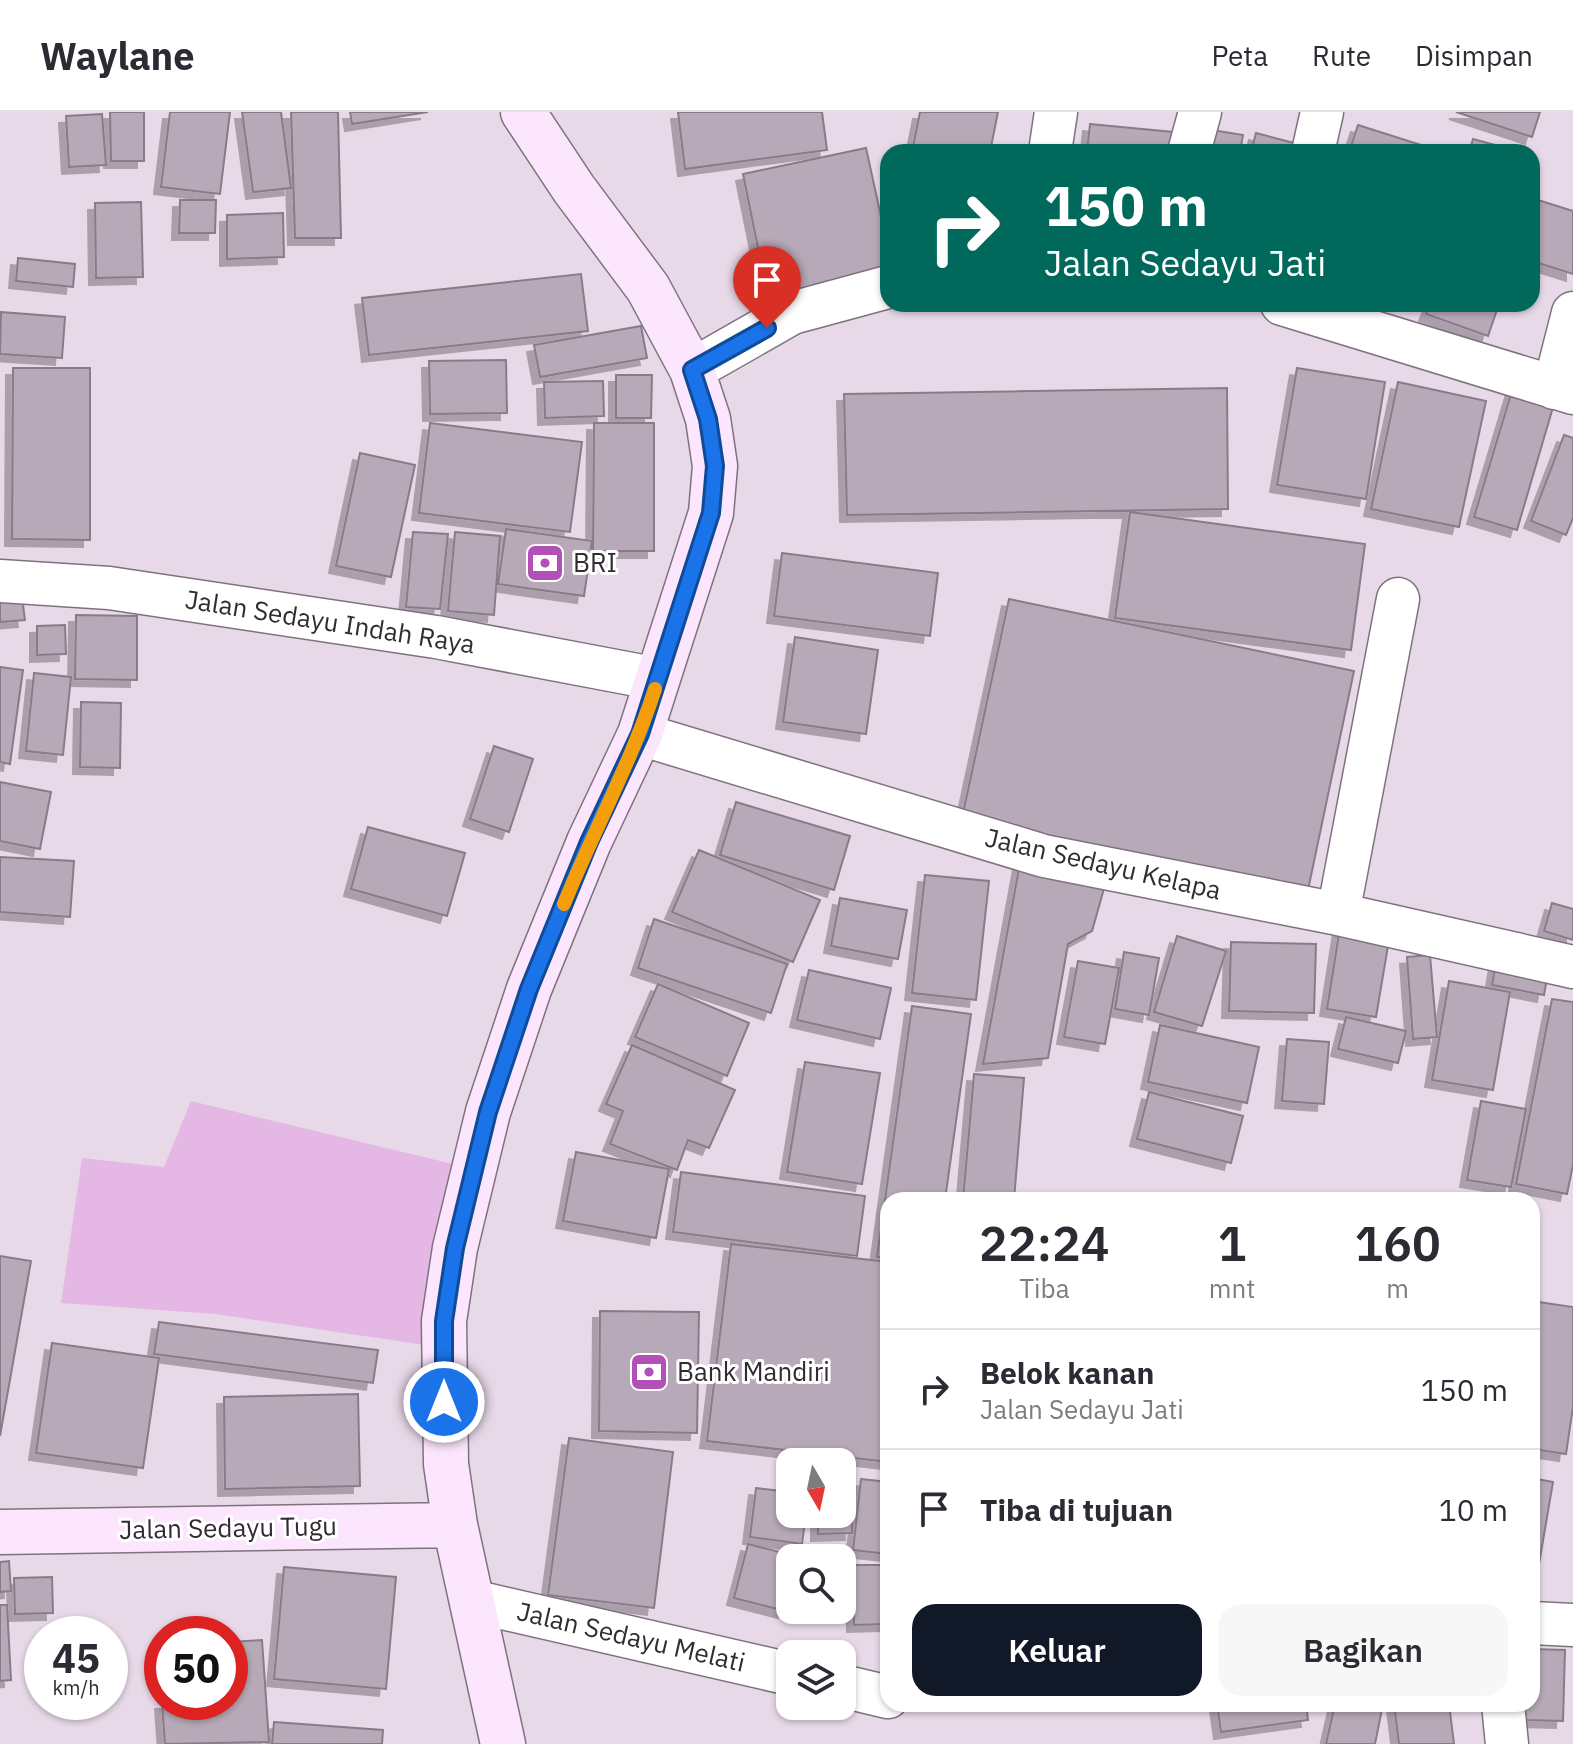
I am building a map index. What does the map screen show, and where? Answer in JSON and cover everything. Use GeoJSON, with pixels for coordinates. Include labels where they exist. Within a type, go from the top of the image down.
{"type":"FeatureCollection","features":[{"type":"Feature","properties":{"kind":"main road"},"geometry":{"type":"LineString","coordinates":[[503,1744],[455,1525],[446,1464],[444,1321],[455,1248],[488,1112],[529,989],[589,842],[640,734],[711,513],[715,466],[708,419],[692,370],[648,288],[574,189],[523,112]]}},
{"type":"Feature","properties":{"kind":"main road","name":"Jalan Sedayu Tugu"},"geometry":{"type":"LineString","coordinates":[[0,1532],[455,1525]]}},
{"type":"Feature","properties":{"kind":"street"},"geometry":{"type":"LineString","coordinates":[[1051,144],[1056,112]]}},
{"type":"Feature","properties":{"kind":"street"},"geometry":{"type":"LineString","coordinates":[[1191,144],[1200,112]]}},
{"type":"Feature","properties":{"kind":"street"},"geometry":{"type":"LineString","coordinates":[[1315,144],[1322,112]]}},
{"type":"Feature","properties":{"kind":"street"},"geometry":{"type":"LineString","coordinates":[[692,370],[792,313],[880,289]]}},
{"type":"Feature","properties":{"kind":"street"},"geometry":{"type":"LineString","coordinates":[[1308,312],[1564,391],[1573,313]]}},
{"type":"Feature","properties":{"kind":"street","name":"Jalan Sedayu Indah Raya"},"geometry":{"type":"LineString","coordinates":[[0,581],[109,588],[436,637],[658,679]]}},
{"type":"Feature","properties":{"kind":"street"},"geometry":{"type":"LineString","coordinates":[[1338,914],[1398,599]]}},
{"type":"Feature","properties":{"kind":"street","name":"Jalan Sedayu Kelapa"},"geometry":{"type":"LineString","coordinates":[[640,734],[1044,856],[1338,914],[1573,967]]}},
{"type":"Feature","properties":{"kind":"street","name":"Jalan Sedayu Melati"},"geometry":{"type":"LineString","coordinates":[[472,1601],[776,1671]]}},
{"type":"Feature","properties":{"kind":"street"},"geometry":{"type":"LineString","coordinates":[[1540,1623],[1573,1625]]}},
{"type":"Feature","properties":{"kind":"street"},"geometry":{"type":"LineString","coordinates":[[856,1689],[880,1695]]}},
{"type":"Feature","properties":{"kind":"street"},"geometry":{"type":"LineString","coordinates":[[1504,1712],[1507,1744]]}},
{"type":"Feature","properties":{"kind":"shaded area"},"geometry":{"type":"Polygon","coordinates":[[[191,1101],[461,1166],[425,1345],[215,1314],[61,1303],[82,1158],[164,1167],[191,1101]]]}},
{"type":"Feature","properties":{"kind":"building"},"geometry":{"type":"Polygon","coordinates":[[[110,112],[144,112],[144,161],[111,161],[110,112]]]}},
{"type":"Feature","properties":{"kind":"building"},"geometry":{"type":"Polygon","coordinates":[[[170,112],[230,112],[220,194],[161,187],[170,112]]]}},
{"type":"Feature","properties":{"kind":"building"},"geometry":{"type":"Polygon","coordinates":[[[242,112],[281,112],[291,188],[253,192],[242,112]]]}},
{"type":"Feature","properties":{"kind":"building"},"geometry":{"type":"Polygon","coordinates":[[[291,112],[338,112],[341,238],[295,238],[291,112]]]}},
{"type":"Feature","properties":{"kind":"building"},"geometry":{"type":"Polygon","coordinates":[[[350,112],[428,112],[352,124],[350,112]]]}},
{"type":"Feature","properties":{"kind":"building"},"geometry":{"type":"Polygon","coordinates":[[[678,112],[822,112],[827,150],[685,169],[678,112]]]}},
{"type":"Feature","properties":{"kind":"building"},"geometry":{"type":"Polygon","coordinates":[[[920,112],[998,112],[992,144],[914,144],[920,112]]]}},
{"type":"Feature","properties":{"kind":"building"},"geometry":{"type":"Polygon","coordinates":[[[1456,112],[1540,112],[1532,137],[1456,112]]]}},
{"type":"Feature","properties":{"kind":"building"},"geometry":{"type":"Polygon","coordinates":[[[102,114],[106,165],[69,167],[66,116],[102,114]]]}},
{"type":"Feature","properties":{"kind":"building"},"geometry":{"type":"Polygon","coordinates":[[[1090,124],[1173,132],[1172,144],[1088,144],[1090,124]]]}},
{"type":"Feature","properties":{"kind":"building"},"geometry":{"type":"Polygon","coordinates":[[[1358,125],[1418,144],[1352,144],[1358,125]]]}},
{"type":"Feature","properties":{"kind":"building"},"geometry":{"type":"Polygon","coordinates":[[[1206,129],[1243,135],[1241,144],[1203,144],[1206,129]]]}},
{"type":"Feature","properties":{"kind":"building"},"geometry":{"type":"Polygon","coordinates":[[[1256,133],[1294,143],[1294,144],[1253,144],[1256,133]]]}},
{"type":"Feature","properties":{"kind":"building"},"geometry":{"type":"Polygon","coordinates":[[[1473,139],[1491,144],[1471,144],[1473,139]]]}},
{"type":"Feature","properties":{"kind":"building"},"geometry":{"type":"Polygon","coordinates":[[[866,148],[880,212],[880,279],[769,302],[743,174],[866,148]]]}},
{"type":"Feature","properties":{"kind":"building"},"geometry":{"type":"Polygon","coordinates":[[[180,200],[216,200],[215,233],[179,233],[180,200]]]}},
{"type":"Feature","properties":{"kind":"building"},"geometry":{"type":"Polygon","coordinates":[[[1540,201],[1573,211],[1573,274],[1540,264],[1540,201]]]}},
{"type":"Feature","properties":{"kind":"building"},"geometry":{"type":"Polygon","coordinates":[[[141,202],[143,277],[96,278],[95,203],[141,202]]]}},
{"type":"Feature","properties":{"kind":"building"},"geometry":{"type":"Polygon","coordinates":[[[283,213],[284,257],[227,259],[227,215],[283,213]]]}},
{"type":"Feature","properties":{"kind":"building"},"geometry":{"type":"Polygon","coordinates":[[[18,258],[75,264],[73,287],[16,281],[18,258]]]}},
{"type":"Feature","properties":{"kind":"building"},"geometry":{"type":"Polygon","coordinates":[[[581,274],[588,331],[369,355],[362,298],[581,274]]]}},
{"type":"Feature","properties":{"kind":"building"},"geometry":{"type":"Polygon","coordinates":[[[1,312],[65,317],[62,358],[0,354],[1,312]]]}},
{"type":"Feature","properties":{"kind":"building"},"geometry":{"type":"Polygon","coordinates":[[[1427,312],[1496,312],[1488,336],[1427,312]]]}},
{"type":"Feature","properties":{"kind":"building"},"geometry":{"type":"Polygon","coordinates":[[[641,326],[647,358],[540,377],[534,345],[641,326]]]}},
{"type":"Feature","properties":{"kind":"building"},"geometry":{"type":"Polygon","coordinates":[[[506,360],[507,413],[430,414],[429,361],[506,360]]]}},
{"type":"Feature","properties":{"kind":"building"},"geometry":{"type":"Polygon","coordinates":[[[13,368],[90,368],[90,540],[12,539],[13,368]]]}},
{"type":"Feature","properties":{"kind":"building"},"geometry":{"type":"Polygon","coordinates":[[[1297,368],[1385,382],[1366,499],[1277,485],[1297,368]]]}},
{"type":"Feature","properties":{"kind":"building"},"geometry":{"type":"Polygon","coordinates":[[[616,375],[652,375],[651,418],[616,418],[616,375]]]}},
{"type":"Feature","properties":{"kind":"building"},"geometry":{"type":"Polygon","coordinates":[[[603,381],[604,416],[545,418],[544,382],[603,381]]]}},
{"type":"Feature","properties":{"kind":"building"},"geometry":{"type":"Polygon","coordinates":[[[1398,382],[1486,401],[1459,527],[1371,509],[1398,382]]]}},
{"type":"Feature","properties":{"kind":"building"},"geometry":{"type":"Polygon","coordinates":[[[1514,384],[1556,397],[1517,530],[1474,517],[1514,384]]]}},
{"type":"Feature","properties":{"kind":"building"},"geometry":{"type":"Polygon","coordinates":[[[1227,388],[1228,509],[847,515],[844,394],[1227,388]]]}},
{"type":"Feature","properties":{"kind":"building"},"geometry":{"type":"Polygon","coordinates":[[[430,423],[582,442],[570,532],[419,513],[430,423]]]}},
{"type":"Feature","properties":{"kind":"building"},"geometry":{"type":"Polygon","coordinates":[[[594,423],[654,423],[654,551],[593,551],[594,423]]]}},
{"type":"Feature","properties":{"kind":"building"},"geometry":{"type":"Polygon","coordinates":[[[1564,435],[1573,438],[1573,518],[1566,535],[1531,521],[1564,435]]]}},
{"type":"Feature","properties":{"kind":"building"},"geometry":{"type":"Polygon","coordinates":[[[360,453],[415,465],[391,577],[336,566],[360,453]]]}},
{"type":"Feature","properties":{"kind":"building"},"geometry":{"type":"Polygon","coordinates":[[[1130,512],[1365,544],[1351,650],[1115,618],[1130,512]]]}},
{"type":"Feature","properties":{"kind":"building","name":"BRI"},"geometry":{"type":"Polygon","coordinates":[[[506,529],[592,541],[584,596],[498,584],[506,529]]]}},
{"type":"Feature","properties":{"kind":"building"},"geometry":{"type":"Polygon","coordinates":[[[413,532],[448,534],[440,609],[406,607],[413,532]]]}},
{"type":"Feature","properties":{"kind":"building"},"geometry":{"type":"Polygon","coordinates":[[[455,532],[500,536],[494,615],[448,611],[455,532]]]}},
{"type":"Feature","properties":{"kind":"building"},"geometry":{"type":"Polygon","coordinates":[[[782,553],[938,573],[930,636],[774,616],[782,553]]]}},
{"type":"Feature","properties":{"kind":"building"},"geometry":{"type":"Polygon","coordinates":[[[22,597],[25,620],[0,622],[0,599],[22,597]]]}},
{"type":"Feature","properties":{"kind":"building"},"geometry":{"type":"Polygon","coordinates":[[[1009,599],[1354,671],[1308,890],[962,818],[1009,599]]]}},
{"type":"Feature","properties":{"kind":"building"},"geometry":{"type":"Polygon","coordinates":[[[76,615],[137,616],[137,680],[75,679],[76,615]]]}},
{"type":"Feature","properties":{"kind":"building"},"geometry":{"type":"Polygon","coordinates":[[[65,625],[66,654],[37,655],[37,626],[65,625]]]}},
{"type":"Feature","properties":{"kind":"building"},"geometry":{"type":"Polygon","coordinates":[[[795,637],[878,650],[866,734],[783,722],[795,637]]]}},
{"type":"Feature","properties":{"kind":"building"},"geometry":{"type":"Polygon","coordinates":[[[0,667],[23,670],[10,764],[0,762],[0,667]]]}},
{"type":"Feature","properties":{"kind":"building"},"geometry":{"type":"Polygon","coordinates":[[[34,673],[71,677],[63,755],[26,751],[34,673]]]}},
{"type":"Feature","properties":{"kind":"building"},"geometry":{"type":"Polygon","coordinates":[[[81,702],[121,703],[120,768],[80,767],[81,702]]]}},
{"type":"Feature","properties":{"kind":"building"},"geometry":{"type":"Polygon","coordinates":[[[494,746],[533,759],[509,832],[470,819],[494,746]]]}},
{"type":"Feature","properties":{"kind":"building"},"geometry":{"type":"Polygon","coordinates":[[[0,782],[51,792],[40,849],[0,841],[0,782]]]}},
{"type":"Feature","properties":{"kind":"building"},"geometry":{"type":"Polygon","coordinates":[[[736,802],[850,836],[834,890],[720,855],[736,802]]]}},
{"type":"Feature","properties":{"kind":"building"},"geometry":{"type":"Polygon","coordinates":[[[368,827],[465,853],[447,916],[351,889],[368,827]]]}},
{"type":"Feature","properties":{"kind":"building"},"geometry":{"type":"Polygon","coordinates":[[[699,850],[820,900],[793,962],[672,912],[699,850]]]}},
{"type":"Feature","properties":{"kind":"building"},"geometry":{"type":"Polygon","coordinates":[[[0,857],[74,861],[70,917],[0,912],[0,857]]]}},
{"type":"Feature","properties":{"kind":"building"},"geometry":{"type":"Polygon","coordinates":[[[1020,863],[1107,878],[1092,931],[1068,944],[1048,1058],[983,1064],[1020,863]]]}},
{"type":"Feature","properties":{"kind":"building"},"geometry":{"type":"Polygon","coordinates":[[[925,875],[989,881],[976,1000],[912,993],[925,875]]]}},
{"type":"Feature","properties":{"kind":"building"},"geometry":{"type":"Polygon","coordinates":[[[840,898],[907,910],[898,959],[831,946],[840,898]]]}},
{"type":"Feature","properties":{"kind":"building"},"geometry":{"type":"Polygon","coordinates":[[[1552,903],[1573,909],[1573,940],[1544,931],[1552,903]]]}},
{"type":"Feature","properties":{"kind":"building"},"geometry":{"type":"Polygon","coordinates":[[[654,919],[787,964],[771,1013],[638,968],[654,919]]]}},
{"type":"Feature","properties":{"kind":"building"},"geometry":{"type":"Polygon","coordinates":[[[1340,927],[1390,934],[1376,1017],[1327,1009],[1340,927]]]}},
{"type":"Feature","properties":{"kind":"building"},"geometry":{"type":"Polygon","coordinates":[[[1177,936],[1226,951],[1202,1026],[1154,1012],[1177,936]]]}},
{"type":"Feature","properties":{"kind":"building"},"geometry":{"type":"Polygon","coordinates":[[[1231,942],[1316,944],[1314,1013],[1229,1011],[1231,942]]]}},
{"type":"Feature","properties":{"kind":"building"},"geometry":{"type":"Polygon","coordinates":[[[1124,952],[1159,958],[1149,1015],[1115,1009],[1124,952]]]}},
{"type":"Feature","properties":{"kind":"building"},"geometry":{"type":"Polygon","coordinates":[[[1430,955],[1437,1037],[1413,1039],[1407,957],[1430,955]]]}},
{"type":"Feature","properties":{"kind":"building"},"geometry":{"type":"Polygon","coordinates":[[[1078,961],[1119,968],[1105,1044],[1064,1037],[1078,961]]]}},
{"type":"Feature","properties":{"kind":"building"},"geometry":{"type":"Polygon","coordinates":[[[1496,962],[1548,973],[1544,995],[1492,985],[1496,962]]]}},
{"type":"Feature","properties":{"kind":"building"},"geometry":{"type":"Polygon","coordinates":[[[809,970],[891,988],[880,1039],[797,1020],[809,970]]]}},
{"type":"Feature","properties":{"kind":"building"},"geometry":{"type":"Polygon","coordinates":[[[1449,981],[1510,992],[1493,1090],[1432,1080],[1449,981]]]}},
{"type":"Feature","properties":{"kind":"building"},"geometry":{"type":"Polygon","coordinates":[[[658,984],[749,1023],[727,1076],[635,1037],[658,984]]]}},
{"type":"Feature","properties":{"kind":"building"},"geometry":{"type":"Polygon","coordinates":[[[1552,999],[1573,1002],[1573,1165],[1567,1194],[1516,1184],[1552,999]]]}},
{"type":"Feature","properties":{"kind":"building"},"geometry":{"type":"Polygon","coordinates":[[[912,1006],[971,1014],[946,1192],[886,1192],[912,1006]]]}},
{"type":"Feature","properties":{"kind":"building"},"geometry":{"type":"Polygon","coordinates":[[[1346,1017],[1406,1031],[1398,1063],[1338,1049],[1346,1017]]]}},
{"type":"Feature","properties":{"kind":"building"},"geometry":{"type":"Polygon","coordinates":[[[1160,1025],[1259,1047],[1247,1103],[1148,1082],[1160,1025]]]}},
{"type":"Feature","properties":{"kind":"building"},"geometry":{"type":"Polygon","coordinates":[[[1287,1039],[1329,1042],[1324,1104],[1282,1101],[1287,1039]]]}},
{"type":"Feature","properties":{"kind":"building"},"geometry":{"type":"Polygon","coordinates":[[[632,1045],[735,1090],[709,1148],[688,1140],[677,1170],[610,1144],[623,1111],[606,1104],[632,1045]]]}},
{"type":"Feature","properties":{"kind":"building"},"geometry":{"type":"Polygon","coordinates":[[[805,1062],[880,1073],[862,1184],[787,1172],[805,1062]]]}},
{"type":"Feature","properties":{"kind":"building"},"geometry":{"type":"Polygon","coordinates":[[[974,1074],[1024,1078],[1015,1192],[964,1192],[974,1074]]]}},
{"type":"Feature","properties":{"kind":"building"},"geometry":{"type":"Polygon","coordinates":[[[1149,1092],[1243,1116],[1231,1163],[1137,1139],[1149,1092]]]}},
{"type":"Feature","properties":{"kind":"building"},"geometry":{"type":"Polygon","coordinates":[[[1481,1101],[1526,1109],[1511,1187],[1467,1180],[1481,1101]]]}},
{"type":"Feature","properties":{"kind":"building"},"geometry":{"type":"Polygon","coordinates":[[[576,1152],[669,1169],[656,1238],[563,1221],[576,1152]]]}},
{"type":"Feature","properties":{"kind":"building"},"geometry":{"type":"Polygon","coordinates":[[[681,1172],[865,1196],[857,1256],[673,1232],[681,1172]]]}},
{"type":"Feature","properties":{"kind":"building"},"geometry":{"type":"Polygon","coordinates":[[[731,1244],[880,1261],[880,1461],[856,1458],[856,1448],[776,1449],[707,1441],[731,1244]]]}},
{"type":"Feature","properties":{"kind":"building"},"geometry":{"type":"Polygon","coordinates":[[[0,1256],[31,1261],[0,1436],[0,1256]]]}},
{"type":"Feature","properties":{"kind":"building"},"geometry":{"type":"Polygon","coordinates":[[[1540,1302],[1573,1307],[1573,1407],[1566,1454],[1540,1450],[1540,1302]]]}},
{"type":"Feature","properties":{"kind":"building","name":"Bank Mandiri"},"geometry":{"type":"Polygon","coordinates":[[[600,1311],[699,1312],[697,1433],[599,1431],[600,1311]]]}},
{"type":"Feature","properties":{"kind":"building"},"geometry":{"type":"Polygon","coordinates":[[[159,1322],[378,1350],[373,1383],[154,1354],[159,1322]]]}},
{"type":"Feature","properties":{"kind":"building"},"geometry":{"type":"Polygon","coordinates":[[[52,1343],[159,1358],[143,1468],[36,1453],[52,1343]]]}},
{"type":"Feature","properties":{"kind":"building"},"geometry":{"type":"Polygon","coordinates":[[[358,1394],[360,1486],[225,1489],[224,1397],[358,1394]]]}},
{"type":"Feature","properties":{"kind":"building"},"geometry":{"type":"Polygon","coordinates":[[[569,1438],[673,1452],[654,1608],[548,1595],[569,1438]]]}},
{"type":"Feature","properties":{"kind":"building"},"geometry":{"type":"Polygon","coordinates":[[[861,1479],[880,1481],[880,1553],[856,1550],[854,1544],[861,1479]]]}},
{"type":"Feature","properties":{"kind":"building"},"geometry":{"type":"Polygon","coordinates":[[[1540,1480],[1553,1482],[1540,1558],[1540,1480]]]}},
{"type":"Feature","properties":{"kind":"building"},"geometry":{"type":"Polygon","coordinates":[[[756,1488],[776,1490],[776,1528],[804,1528],[802,1544],[750,1537],[756,1488]]]}},
{"type":"Feature","properties":{"kind":"building"},"geometry":{"type":"Polygon","coordinates":[[[818,1528],[852,1528],[852,1533],[818,1534],[818,1528]]]}},
{"type":"Feature","properties":{"kind":"building"},"geometry":{"type":"Polygon","coordinates":[[[748,1544],[776,1551],[776,1609],[734,1598],[748,1544]]]}},
{"type":"Feature","properties":{"kind":"building"},"geometry":{"type":"Polygon","coordinates":[[[9,1561],[11,1591],[0,1592],[0,1562],[9,1561]]]}},
{"type":"Feature","properties":{"kind":"building"},"geometry":{"type":"Polygon","coordinates":[[[856,1565],[880,1565],[880,1624],[854,1625],[856,1565]]]}},
{"type":"Feature","properties":{"kind":"building"},"geometry":{"type":"Polygon","coordinates":[[[284,1567],[396,1577],[386,1689],[274,1679],[284,1567]]]}},
{"type":"Feature","properties":{"kind":"building"},"geometry":{"type":"Polygon","coordinates":[[[52,1577],[53,1613],[15,1614],[14,1578],[52,1577]]]}},
{"type":"Feature","properties":{"kind":"building"},"geometry":{"type":"Polygon","coordinates":[[[0,1605],[7,1605],[11,1680],[0,1681],[0,1605]]]}},
{"type":"Feature","properties":{"kind":"building"},"geometry":{"type":"Polygon","coordinates":[[[262,1640],[269,1742],[165,1744],[163,1720],[248,1720],[248,1641],[262,1640]]]}},
{"type":"Feature","properties":{"kind":"building"},"geometry":{"type":"Polygon","coordinates":[[[1540,1649],[1565,1650],[1563,1721],[1523,1720],[1523,1712],[1540,1712],[1540,1649]]]}},
{"type":"Feature","properties":{"kind":"building"},"geometry":{"type":"Polygon","coordinates":[[[1218,1712],[1307,1712],[1308,1720],[1221,1732],[1218,1712]]]}},
{"type":"Feature","properties":{"kind":"building"},"geometry":{"type":"Polygon","coordinates":[[[1333,1712],[1381,1712],[1375,1744],[1326,1744],[1333,1712]]]}},
{"type":"Feature","properties":{"kind":"building"},"geometry":{"type":"Polygon","coordinates":[[[1395,1712],[1450,1712],[1454,1744],[1399,1744],[1395,1712]]]}},
{"type":"Feature","properties":{"kind":"building"},"geometry":{"type":"Polygon","coordinates":[[[274,1722],[383,1730],[382,1744],[272,1744],[274,1722]]]}},
{"type":"Feature","properties":{"kind":"slow traffic"},"geometry":{"type":"LineString","coordinates":[[564,904],[589,842],[640,734],[655,689]]}},
{"type":"Feature","properties":{"kind":"place","name":"BRI"},"geometry":{"type":"Point","coordinates":[545,563]}},
{"type":"Feature","properties":{"kind":"place","name":"Bank Mandiri"},"geometry":{"type":"Point","coordinates":[649,1372]}},
{"type":"Feature","properties":{"kind":"route"},"geometry":{"type":"LineString","coordinates":[[444,1402],[444,1321],[455,1248],[488,1112],[529,989],[589,842],[640,734],[711,513],[715,466],[708,419],[692,370],[767,328]]}}]}
